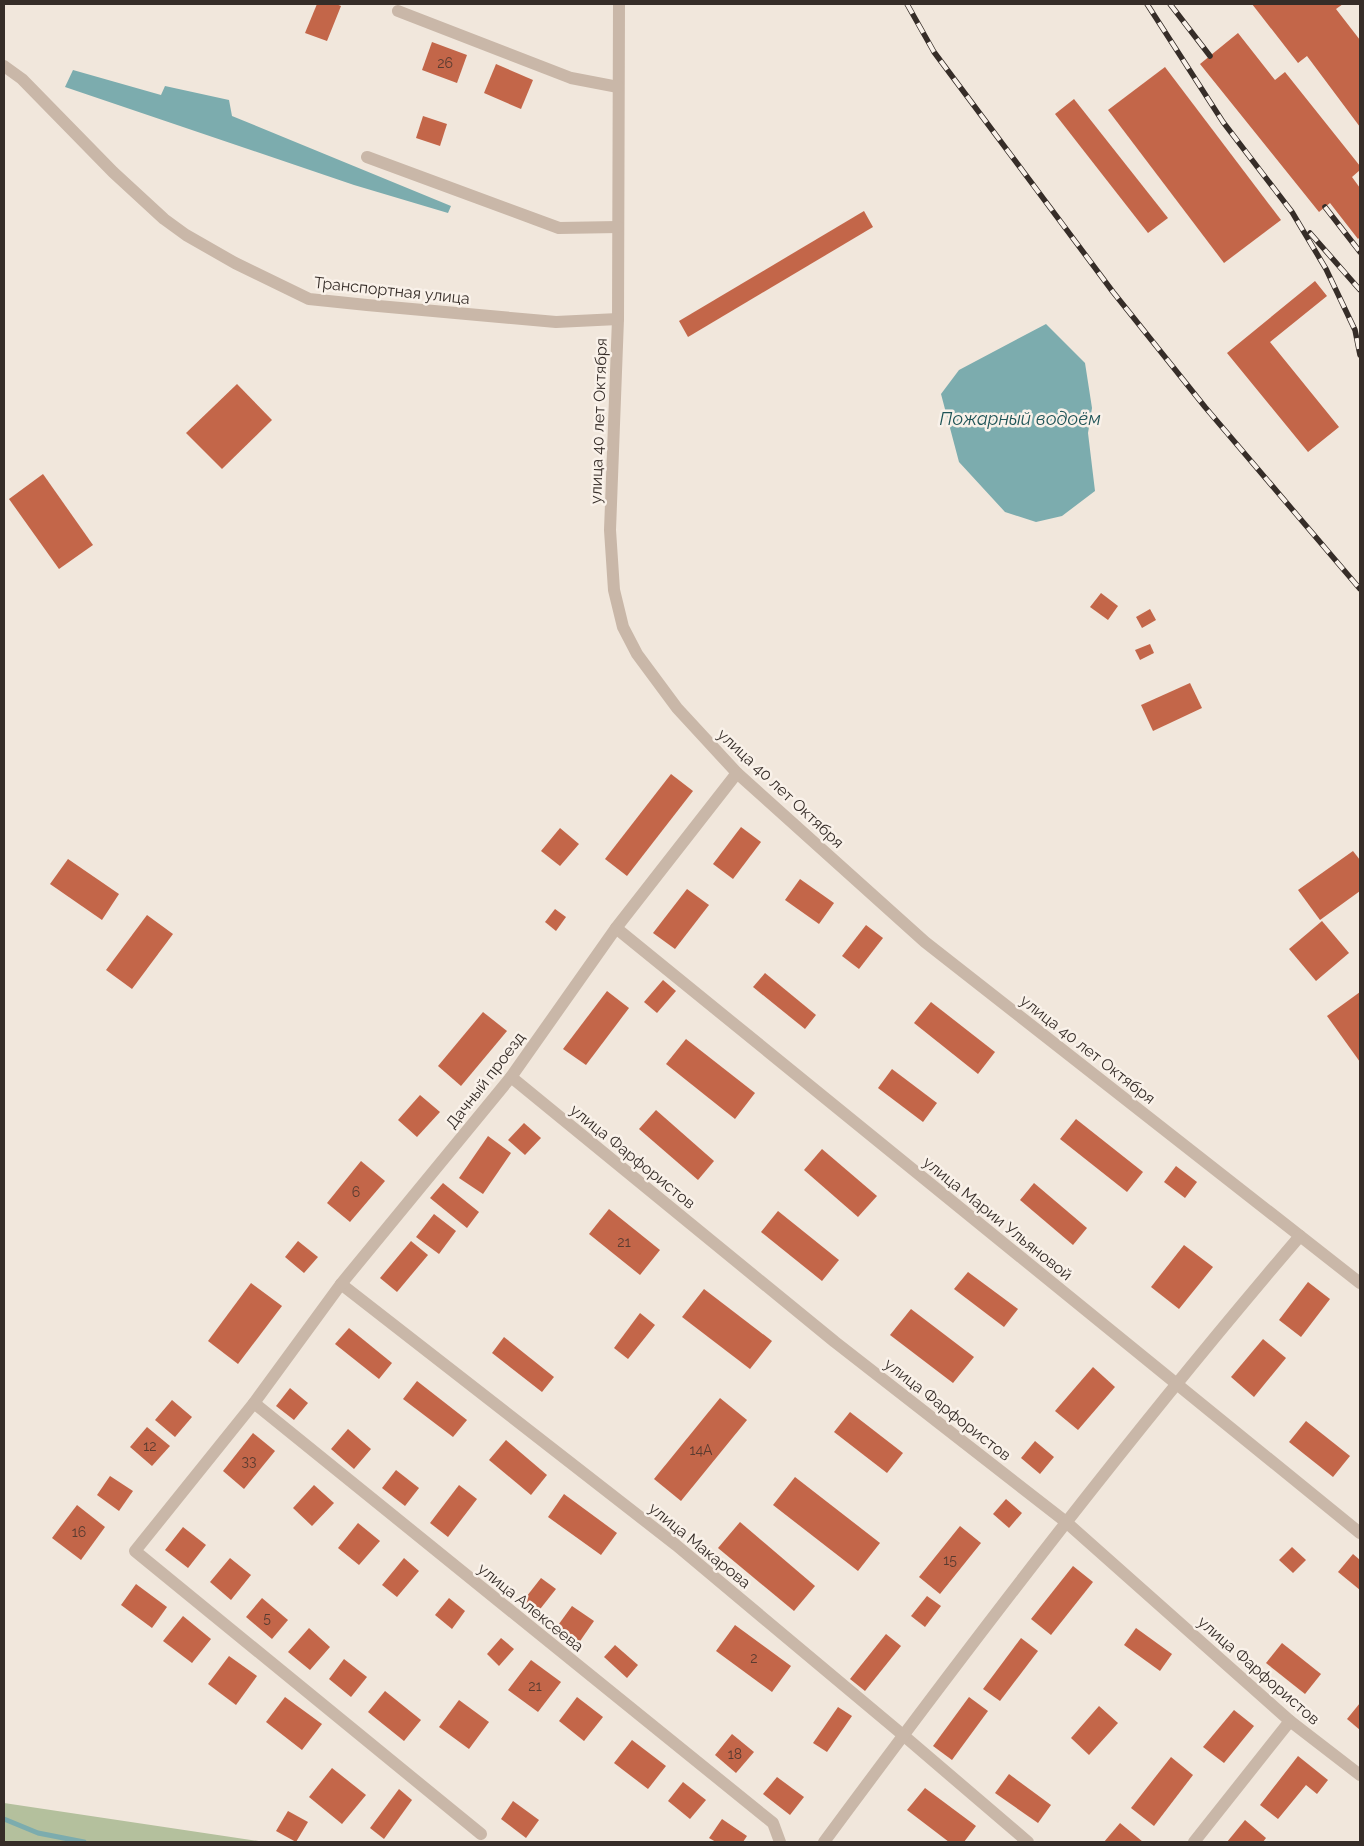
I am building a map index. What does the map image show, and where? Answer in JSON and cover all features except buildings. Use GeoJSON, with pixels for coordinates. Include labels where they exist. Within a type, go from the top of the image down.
{"type":"FeatureCollection","features":[{"type":"Feature","properties":{"kind":"street","name":"улица 40 лет Октября"},"geometry":{"type":"LineString","coordinates":[[618,4],[618,319],[610,530],[614,590],[623,627],[637,654],[677,708],[737,773],[925,942],[1360,1283]]}},
{"type":"Feature","properties":{"kind":"street"},"geometry":{"type":"LineString","coordinates":[[398,11],[570,78],[618,86]]}},
{"type":"Feature","properties":{"kind":"street","name":"Транспортная улица"},"geometry":{"type":"LineString","coordinates":[[4,66],[22,79],[106,166],[164,219],[186,235],[235,263],[309,298],[367,306],[556,322],[618,319]]}},
{"type":"Feature","properties":{"kind":"street"},"geometry":{"type":"LineString","coordinates":[[367,157],[559,228],[618,227]]}},
{"type":"Feature","properties":{"kind":"street","name":"Дачный проезд"},"geometry":{"type":"LineString","coordinates":[[481,1834],[135,1551],[254,1403],[341,1284],[510,1077],[616,928],[737,773]]}},
{"type":"Feature","properties":{"kind":"street","name":"улица Марии Ульяновой"},"geometry":{"type":"LineString","coordinates":[[616,928],[1360,1533]]}},
{"type":"Feature","properties":{"kind":"street","name":"улица Фарфористов"},"geometry":{"type":"LineString","coordinates":[[510,1077],[835,1342],[1066,1522],[1290,1721],[1360,1775]]}},
{"type":"Feature","properties":{"kind":"street"},"geometry":{"type":"LineString","coordinates":[[824,1842],[1066,1522],[1176,1384],[1300,1236]]}},
{"type":"Feature","properties":{"kind":"street","name":"улица Макарова"},"geometry":{"type":"LineString","coordinates":[[341,1284],[676,1545],[904,1735],[1028,1842]]}},
{"type":"Feature","properties":{"kind":"street","name":"улица Алексеева"},"geometry":{"type":"LineString","coordinates":[[254,1403],[773,1824],[780,1842]]}},
{"type":"Feature","properties":{"kind":"street"},"geometry":{"type":"LineString","coordinates":[[1194,1842],[1290,1721]]}},
{"type":"Feature","properties":{"kind":"green space"},"geometry":{"type":"Polygon","coordinates":[[[4,1803],[265,1842],[4,1842],[4,1803]]]}},
{"type":"Feature","properties":{"kind":"water"},"geometry":{"type":"Polygon","coordinates":[[[73,70],[161,95],[165,86],[229,100],[232,116],[451,206],[448,213],[354,185],[65,87],[73,70]]]}},
{"type":"Feature","properties":{"kind":"water","name":"Пожарный водоём"},"geometry":{"type":"Polygon","coordinates":[[[1046,324],[1085,363],[1092,408],[1088,433],[1095,491],[1062,516],[1036,522],[1005,512],[959,462],[941,394],[959,370],[1046,324]]]}},
{"type":"Feature","properties":{"kind":"waterway"},"geometry":{"type":"LineString","coordinates":[[4,1819],[38,1833],[84,1842]]}},
{"type":"Feature","properties":{"kind":"railway"},"geometry":{"type":"LineString","coordinates":[[907,4],[934,52],[1113,292],[1205,407],[1360,589]]}},
{"type":"Feature","properties":{"kind":"railway"},"geometry":{"type":"LineString","coordinates":[[1147,4],[1223,122],[1292,212],[1326,269],[1355,330],[1360,355]]}},
{"type":"Feature","properties":{"kind":"railway"},"geometry":{"type":"LineString","coordinates":[[1170,4],[1210,56]]}},
{"type":"Feature","properties":{"kind":"railway"},"geometry":{"type":"LineString","coordinates":[[1325,207],[1360,252]]}},
{"type":"Feature","properties":{"kind":"railway"},"geometry":{"type":"LineString","coordinates":[[1310,233],[1360,290]]}}]}
